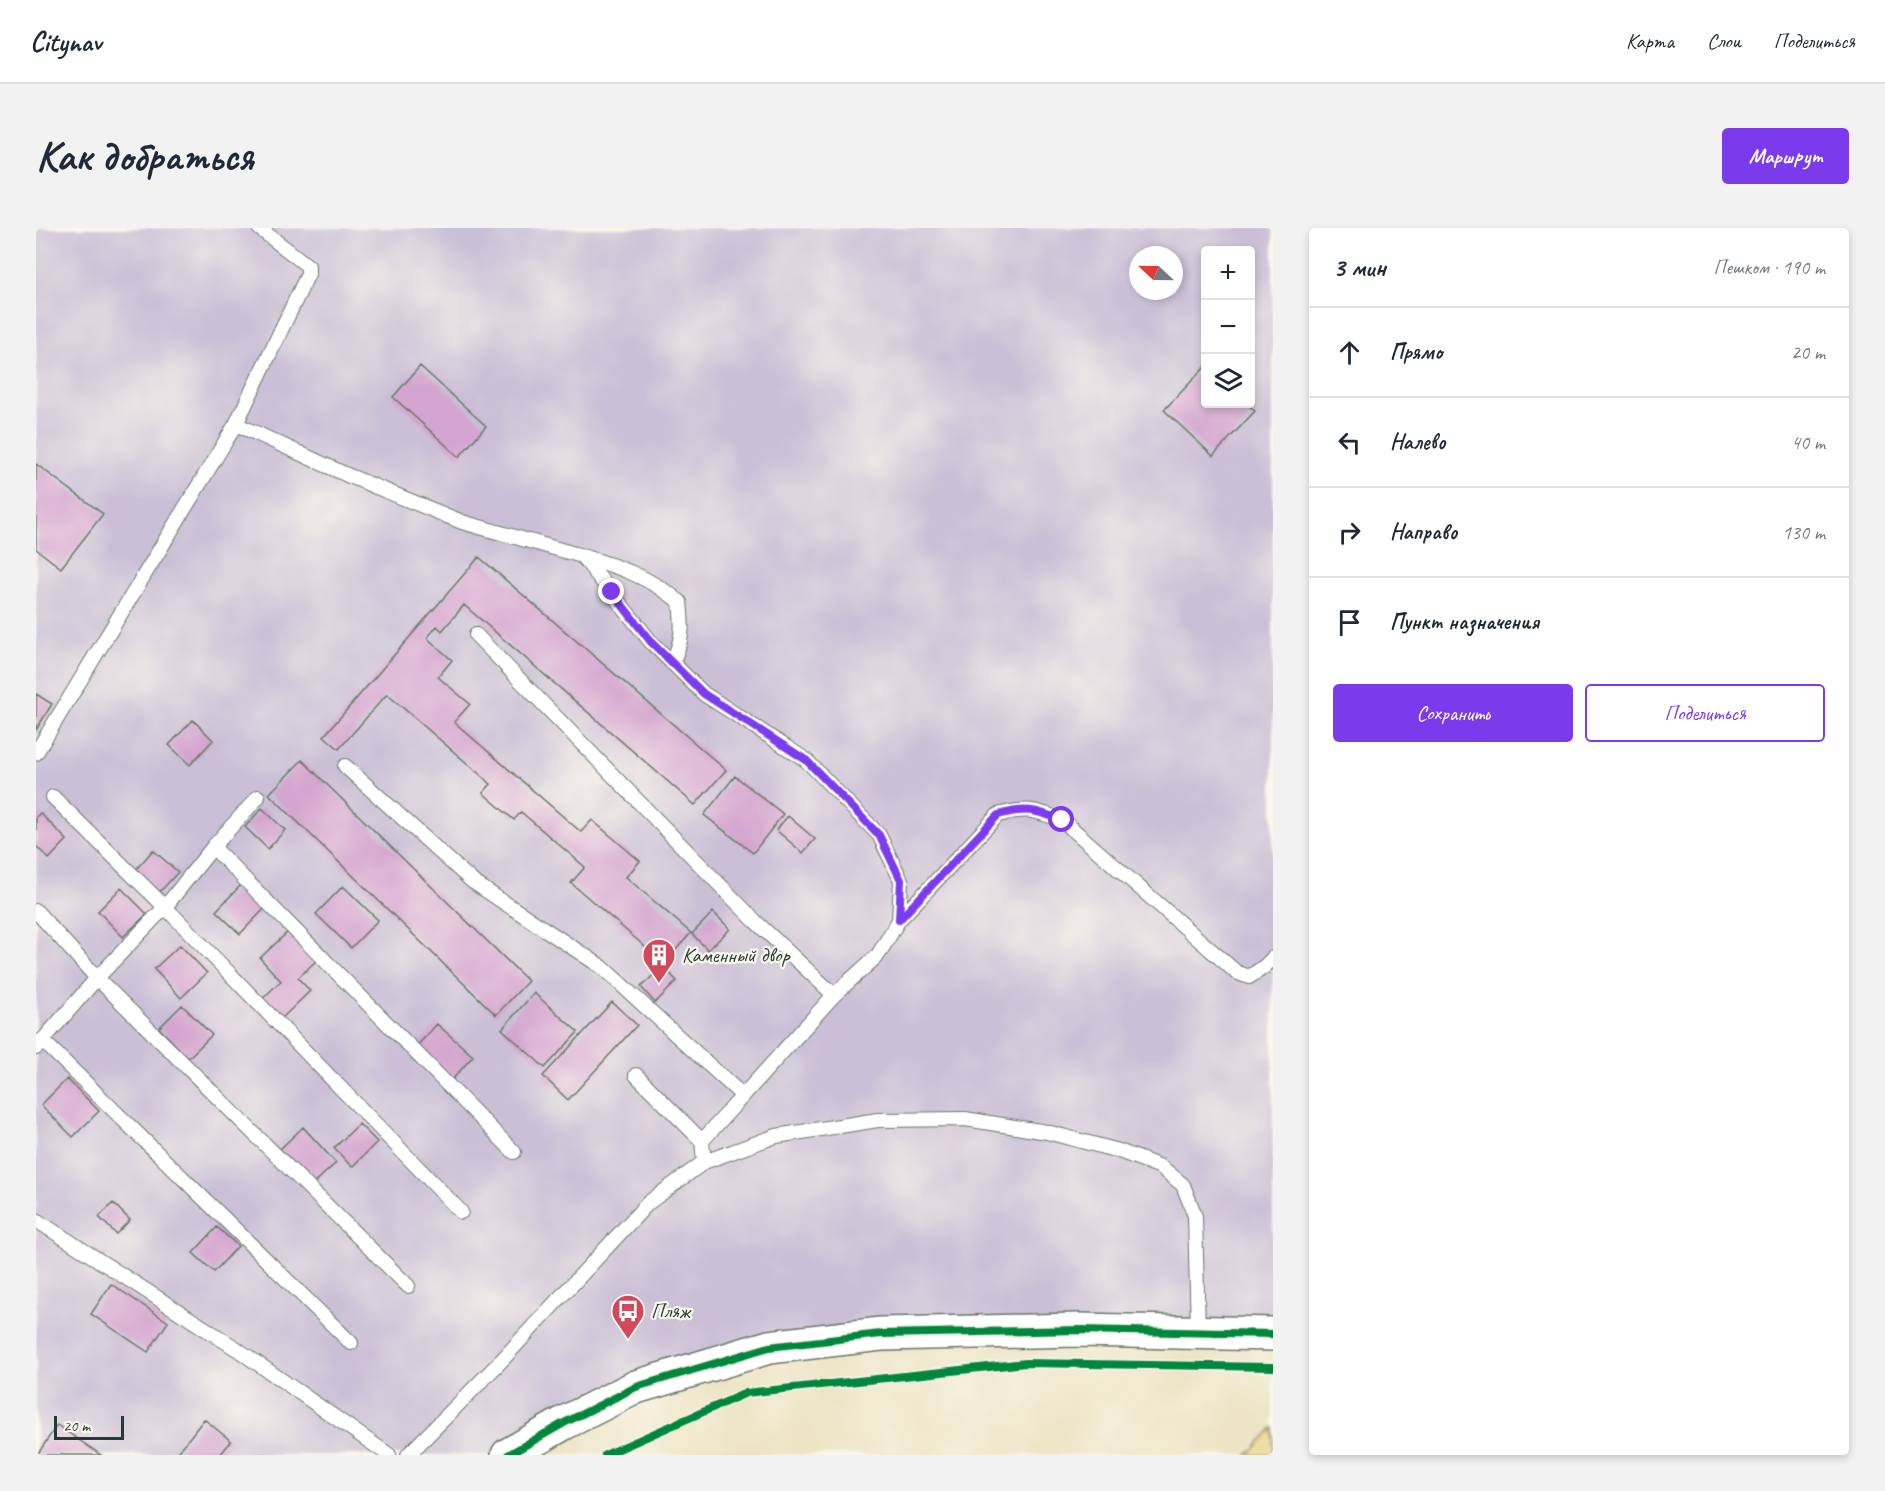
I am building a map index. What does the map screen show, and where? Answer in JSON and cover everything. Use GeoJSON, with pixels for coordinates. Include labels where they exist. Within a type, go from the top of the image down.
{"type":"FeatureCollection","features":[{"type":"Feature","properties":{"kind":"street"},"geometry":{"type":"LineString","coordinates":[[519,1453],[564,1423],[636,1387],[769,1347],[881,1334],[1079,1330],[1273,1334]]}},
{"type":"Feature","properties":{"kind":"lane"},"geometry":{"type":"LineString","coordinates":[[36,753],[236,424],[308,274],[308,266],[259,228]]}},
{"type":"Feature","properties":{"kind":"lane"},"geometry":{"type":"LineString","coordinates":[[236,424],[347,475],[462,522],[582,556],[640,576],[661,587],[680,602],[683,624],[681,643],[672,663]]}},
{"type":"Feature","properties":{"kind":"lane"},"geometry":{"type":"LineString","coordinates":[[582,556],[651,642],[704,694],[806,760],[879,835],[901,880],[899,920]]}},
{"type":"Feature","properties":{"kind":"lane"},"geometry":{"type":"LineString","coordinates":[[476,634],[754,921],[834,995]]}},
{"type":"Feature","properties":{"kind":"lane"},"geometry":{"type":"LineString","coordinates":[[345,766],[473,882],[602,967],[743,1096]]}},
{"type":"Feature","properties":{"kind":"lane"},"geometry":{"type":"LineString","coordinates":[[258,796],[165,907],[39,1044],[351,1343]]}},
{"type":"Feature","properties":{"kind":"lane"},"geometry":{"type":"LineString","coordinates":[[53,797],[165,907],[461,1212]]}},
{"type":"Feature","properties":{"kind":"lane"},"geometry":{"type":"LineString","coordinates":[[702,1141],[834,995],[878,955],[899,920],[998,815],[1019,809],[1038,811],[1062,820],[1236,972],[1249,977],[1273,958]]}},
{"type":"Feature","properties":{"kind":"lane"},"geometry":{"type":"LineString","coordinates":[[213,847],[514,1152]]}},
{"type":"Feature","properties":{"kind":"lane"},"geometry":{"type":"LineString","coordinates":[[36,911],[98,978],[408,1286]]}},
{"type":"Feature","properties":{"kind":"lane"},"geometry":{"type":"LineString","coordinates":[[636,1075],[702,1141],[704,1162]]}},
{"type":"Feature","properties":{"kind":"lane"},"geometry":{"type":"LineString","coordinates":[[408,1455],[502,1360],[648,1203],[704,1162],[777,1136],[878,1120],[965,1119],[1047,1132],[1119,1151],[1161,1167],[1182,1185],[1195,1216],[1198,1332]]}},
{"type":"Feature","properties":{"kind":"lane"},"geometry":{"type":"LineString","coordinates":[[36,1220],[237,1349],[389,1455]]}},
{"type":"Feature","properties":{"kind":"shaded area"},"geometry":{"type":"Polygon","coordinates":[[[36,228],[1273,228],[1273,1334],[1079,1330],[689,1370],[527,1455],[36,1455],[36,228]]]}},
{"type":"Feature","properties":{"kind":"sand"},"geometry":{"type":"Polygon","coordinates":[[[1273,1428],[1273,1455],[1248,1455],[1273,1428]]]}},
{"type":"Feature","properties":{"kind":"building"},"geometry":{"type":"Polygon","coordinates":[[[420,366],[486,426],[459,457],[393,397],[420,366]]]}},
{"type":"Feature","properties":{"kind":"building"},"geometry":{"type":"Polygon","coordinates":[[[1201,371],[1201,408],[1252,408],[1255,411],[1213,456],[1164,410],[1201,371]]]}},
{"type":"Feature","properties":{"kind":"building"},"geometry":{"type":"Polygon","coordinates":[[[36,464],[103,514],[61,568],[36,549],[36,464]]]}},
{"type":"Feature","properties":{"kind":"building"},"geometry":{"type":"Polygon","coordinates":[[[479,557],[726,770],[695,805],[464,605],[442,631],[437,626],[427,638],[452,660],[438,677],[470,704],[454,722],[581,832],[592,820],[640,861],[626,877],[691,933],[664,963],[571,883],[585,867],[521,812],[514,820],[483,793],[491,784],[387,694],[339,749],[324,736],[479,557]]]}},
{"type":"Feature","properties":{"kind":"building"},"geometry":{"type":"Polygon","coordinates":[[[36,694],[52,704],[36,730],[36,694]]]}},
{"type":"Feature","properties":{"kind":"building"},"geometry":{"type":"Polygon","coordinates":[[[193,720],[213,740],[190,765],[169,745],[193,720]]]}},
{"type":"Feature","properties":{"kind":"building"},"geometry":{"type":"Polygon","coordinates":[[[302,760],[528,981],[496,1015],[269,794],[302,760]]]}},
{"type":"Feature","properties":{"kind":"building"},"geometry":{"type":"Polygon","coordinates":[[[735,776],[783,814],[753,853],[704,815],[735,776]]]}},
{"type":"Feature","properties":{"kind":"building"},"geometry":{"type":"Polygon","coordinates":[[[262,808],[285,830],[268,849],[245,827],[262,808]]]}},
{"type":"Feature","properties":{"kind":"building"},"geometry":{"type":"Polygon","coordinates":[[[40,813],[67,840],[49,859],[36,846],[36,817],[40,813]]]}},
{"type":"Feature","properties":{"kind":"building"},"geometry":{"type":"Polygon","coordinates":[[[788,816],[815,839],[803,853],[776,830],[788,816]]]}},
{"type":"Feature","properties":{"kind":"building"},"geometry":{"type":"Polygon","coordinates":[[[153,850],[178,872],[157,895],[133,873],[153,850]]]}},
{"type":"Feature","properties":{"kind":"building"},"geometry":{"type":"Polygon","coordinates":[[[241,885],[265,908],[240,934],[216,911],[241,885]]]}},
{"type":"Feature","properties":{"kind":"building"},"geometry":{"type":"Polygon","coordinates":[[[343,886],[378,920],[351,948],[316,914],[343,886]]]}},
{"type":"Feature","properties":{"kind":"building"},"geometry":{"type":"Polygon","coordinates":[[[121,888],[147,914],[123,937],[98,911],[121,888]]]}},
{"type":"Feature","properties":{"kind":"building"},"geometry":{"type":"Polygon","coordinates":[[[713,912],[730,929],[708,950],[692,934],[713,912]]]}},
{"type":"Feature","properties":{"kind":"building"},"geometry":{"type":"Polygon","coordinates":[[[291,929],[319,958],[298,978],[310,991],[280,1020],[261,1000],[281,981],[260,958],[291,929]]]}},
{"type":"Feature","properties":{"kind":"building"},"geometry":{"type":"Polygon","coordinates":[[[180,945],[207,973],[181,998],[154,969],[180,945]]]}},
{"type":"Feature","properties":{"kind":"building","name":"Каменный двор"},"geometry":{"type":"Polygon","coordinates":[[[663,966],[677,981],[655,1003],[641,987],[663,966]]]}},
{"type":"Feature","properties":{"kind":"building"},"geometry":{"type":"Polygon","coordinates":[[[534,993],[578,1032],[545,1068],[502,1029],[534,993]]]}},
{"type":"Feature","properties":{"kind":"building"},"geometry":{"type":"Polygon","coordinates":[[[612,1002],[637,1025],[568,1100],[543,1076],[612,1002]]]}},
{"type":"Feature","properties":{"kind":"building"},"geometry":{"type":"Polygon","coordinates":[[[182,1005],[212,1035],[188,1058],[159,1028],[182,1005]]]}},
{"type":"Feature","properties":{"kind":"building"},"geometry":{"type":"Polygon","coordinates":[[[437,1024],[473,1056],[451,1081],[415,1048],[437,1024]]]}},
{"type":"Feature","properties":{"kind":"building"},"geometry":{"type":"Polygon","coordinates":[[[67,1079],[99,1111],[73,1137],[41,1105],[67,1079]]]}},
{"type":"Feature","properties":{"kind":"building"},"geometry":{"type":"Polygon","coordinates":[[[359,1124],[377,1142],[352,1167],[334,1148],[359,1124]]]}},
{"type":"Feature","properties":{"kind":"building"},"geometry":{"type":"Polygon","coordinates":[[[303,1127],[336,1163],[313,1184],[280,1149],[303,1127]]]}},
{"type":"Feature","properties":{"kind":"building"},"geometry":{"type":"Polygon","coordinates":[[[113,1203],[130,1220],[116,1234],[99,1217],[113,1203]]]}},
{"type":"Feature","properties":{"kind":"building"},"geometry":{"type":"Polygon","coordinates":[[[217,1227],[238,1246],[214,1272],[193,1253],[217,1227]]]}},
{"type":"Feature","properties":{"kind":"building"},"geometry":{"type":"Polygon","coordinates":[[[111,1284],[168,1322],[148,1352],[91,1314],[111,1284]]]}},
{"type":"Feature","properties":{"kind":"building"},"geometry":{"type":"Polygon","coordinates":[[[204,1419],[231,1441],[220,1455],[176,1455],[204,1419]]]}},
{"type":"Feature","properties":{"kind":"building"},"geometry":{"type":"Polygon","coordinates":[[[57,1425],[101,1455],[37,1455],[57,1425]]]}},
{"type":"Feature","properties":{"kind":"cycle path"},"geometry":{"type":"LineString","coordinates":[[508,1455],[564,1423],[636,1387],[769,1347],[881,1334],[1079,1330],[1273,1334]]}},
{"type":"Feature","properties":{"kind":"cycle path"},"geometry":{"type":"LineString","coordinates":[[605,1455],[746,1393],[1026,1363],[1273,1367]]}},
{"type":"Feature","properties":{"kind":"place","name":"Каменный двор"},"geometry":{"type":"Point","coordinates":[659,984]}},
{"type":"Feature","properties":{"kind":"place","name":"Пляж"},"geometry":{"type":"Point","coordinates":[628,1340]}},
{"type":"Feature","properties":{"kind":"route"},"geometry":{"type":"LineString","coordinates":[[612,592],[651,642],[704,694],[806,760],[879,835],[901,880],[899,920],[998,815],[1019,809],[1038,811],[1062,820]]}}]}
